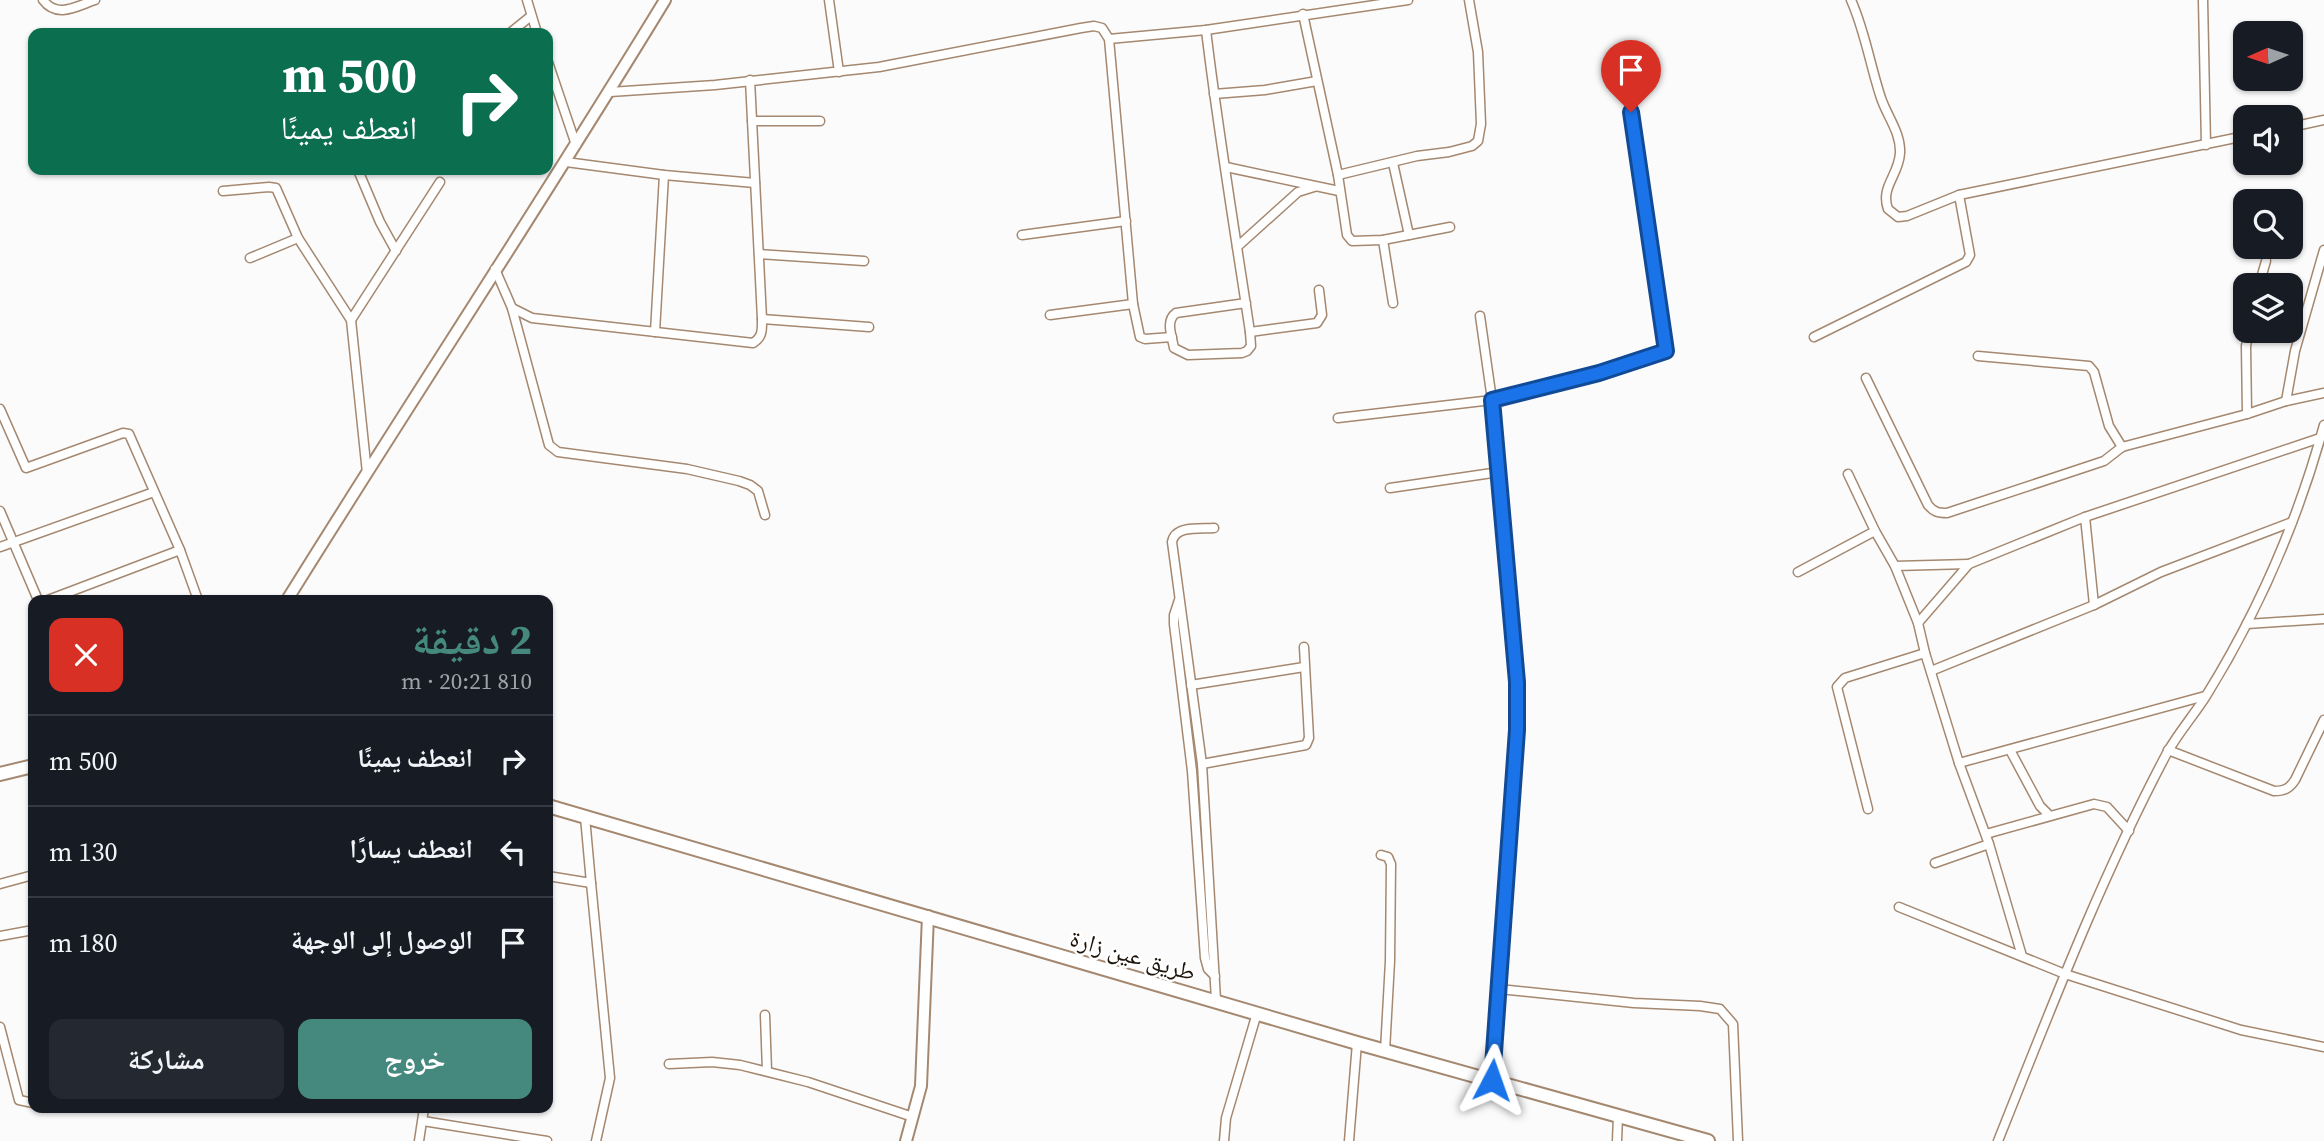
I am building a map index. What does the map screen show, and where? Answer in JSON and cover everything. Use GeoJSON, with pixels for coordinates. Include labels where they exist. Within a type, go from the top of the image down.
{"type":"FeatureCollection","features":[{"type":"Feature","properties":{"kind":"main road"},"geometry":{"type":"LineString","coordinates":[[0,774],[28,767]]}},
{"type":"Feature","properties":{"kind":"main road","name":"طريق عين زارة"},"geometry":{"type":"LineString","coordinates":[[553,807],[1357,1043],[1708,1141]]}},
{"type":"Feature","properties":{"kind":"street"},"geometry":{"type":"LineString","coordinates":[[43,0],[49,7],[63,11],[95,0]]}},
{"type":"Feature","properties":{"kind":"street"},"geometry":{"type":"LineString","coordinates":[[527,0],[535,28]]}},
{"type":"Feature","properties":{"kind":"street"},"geometry":{"type":"LineString","coordinates":[[290,595],[495,269],[566,162],[665,0]]}},
{"type":"Feature","properties":{"kind":"street"},"geometry":{"type":"LineString","coordinates":[[829,0],[839,72]]}},
{"type":"Feature","properties":{"kind":"street"},"geometry":{"type":"LineString","coordinates":[[1109,39],[1206,30],[1408,0]]}},
{"type":"Feature","properties":{"kind":"street"},"geometry":{"type":"LineString","coordinates":[[1338,175],[1472,146],[1478,141],[1481,124],[1478,64],[1469,0]]}},
{"type":"Feature","properties":{"kind":"street"},"geometry":{"type":"LineString","coordinates":[[1851,0],[1862,27],[1881,100],[1895,127],[1899,146],[1897,171],[1886,193],[1888,209],[1898,217],[1907,216],[1959,195],[2233,139]]}},
{"type":"Feature","properties":{"kind":"street"},"geometry":{"type":"LineString","coordinates":[[2203,0],[2206,145]]}},
{"type":"Feature","properties":{"kind":"street"},"geometry":{"type":"LineString","coordinates":[[1303,14],[1338,175],[1347,234],[1352,241],[1383,240],[1450,227]]}},
{"type":"Feature","properties":{"kind":"street"},"geometry":{"type":"LineString","coordinates":[[516,28],[531,16]]}},
{"type":"Feature","properties":{"kind":"street"},"geometry":{"type":"LineString","coordinates":[[610,92],[839,72],[929,58],[1082,28],[1102,28],[1109,39],[1133,304],[1140,337],[1172,337]]}},
{"type":"Feature","properties":{"kind":"street"},"geometry":{"type":"LineString","coordinates":[[1206,30],[1246,303],[1251,346],[1242,353],[1188,355],[1174,348],[1169,323],[1175,313],[1246,303]]}},
{"type":"Feature","properties":{"kind":"street"},"geometry":{"type":"LineString","coordinates":[[553,77],[576,145]]}},
{"type":"Feature","properties":{"kind":"street"},"geometry":{"type":"LineString","coordinates":[[512,307],[532,318],[753,343],[761,335],[762,319],[750,80]]}},
{"type":"Feature","properties":{"kind":"street"},"geometry":{"type":"LineString","coordinates":[[1214,94],[1265,90],[1317,81]]}},
{"type":"Feature","properties":{"kind":"street"},"geometry":{"type":"LineString","coordinates":[[1338,418],[1492,400],[1599,373],[1666,351],[1631,112]]}},
{"type":"Feature","properties":{"kind":"street"},"geometry":{"type":"LineString","coordinates":[[2303,124],[2324,120]]}},
{"type":"Feature","properties":{"kind":"street"},"geometry":{"type":"LineString","coordinates":[[752,121],[820,121]]}},
{"type":"Feature","properties":{"kind":"street"},"geometry":{"type":"LineString","coordinates":[[566,162],[755,183]]}},
{"type":"Feature","properties":{"kind":"street"},"geometry":{"type":"LineString","coordinates":[[1393,163],[1409,235]]}},
{"type":"Feature","properties":{"kind":"street"},"geometry":{"type":"LineString","coordinates":[[1226,167],[1339,191]]}},
{"type":"Feature","properties":{"kind":"street"},"geometry":{"type":"LineString","coordinates":[[360,175],[396,251]]}},
{"type":"Feature","properties":{"kind":"street"},"geometry":{"type":"LineString","coordinates":[[655,332],[664,175]]}},
{"type":"Feature","properties":{"kind":"street"},"geometry":{"type":"LineString","coordinates":[[351,320],[440,182]]}},
{"type":"Feature","properties":{"kind":"street"},"geometry":{"type":"LineString","coordinates":[[1237,247],[1297,192],[1314,187]]}},
{"type":"Feature","properties":{"kind":"street"},"geometry":{"type":"LineString","coordinates":[[223,191],[276,188],[298,238],[351,320],[367,473]]}},
{"type":"Feature","properties":{"kind":"street"},"geometry":{"type":"LineString","coordinates":[[1814,337],[1966,262],[1970,255],[1959,195]]}},
{"type":"Feature","properties":{"kind":"street"},"geometry":{"type":"LineString","coordinates":[[1022,236],[1126,221]]}},
{"type":"Feature","properties":{"kind":"street"},"geometry":{"type":"LineString","coordinates":[[250,258],[298,238]]}},
{"type":"Feature","properties":{"kind":"street"},"geometry":{"type":"LineString","coordinates":[[1383,240],[1393,303]]}},
{"type":"Feature","properties":{"kind":"street"},"geometry":{"type":"LineString","coordinates":[[2286,401],[2295,351],[2324,250]]}},
{"type":"Feature","properties":{"kind":"street"},"geometry":{"type":"LineString","coordinates":[[760,254],[864,261]]}},
{"type":"Feature","properties":{"kind":"street"},"geometry":{"type":"LineString","coordinates":[[2262,273],[2266,261]]}},
{"type":"Feature","properties":{"kind":"street"},"geometry":{"type":"LineString","coordinates":[[495,269],[512,307],[549,445],[558,452],[687,469],[750,485],[758,491],[765,515]]}},
{"type":"Feature","properties":{"kind":"street"},"geometry":{"type":"LineString","coordinates":[[1250,332],[1317,323],[1322,315],[1320,290]]}},
{"type":"Feature","properties":{"kind":"street"},"geometry":{"type":"LineString","coordinates":[[1050,315],[1133,304]]}},
{"type":"Feature","properties":{"kind":"street"},"geometry":{"type":"LineString","coordinates":[[1480,316],[1499,472],[1517,706],[1515,768],[1492,1080]]}},
{"type":"Feature","properties":{"kind":"street"},"geometry":{"type":"LineString","coordinates":[[762,319],[869,327]]}},
{"type":"Feature","properties":{"kind":"street"},"geometry":{"type":"LineString","coordinates":[[2247,343],[2247,414]]}},
{"type":"Feature","properties":{"kind":"street"},"geometry":{"type":"LineString","coordinates":[[1978,356],[2089,366],[2094,372],[2109,426],[2122,447]]}},
{"type":"Feature","properties":{"kind":"street"},"geometry":{"type":"LineString","coordinates":[[1866,378],[1928,505],[1939,513],[1947,513],[2104,461],[2122,447],[2286,401],[2324,394]]}},
{"type":"Feature","properties":{"kind":"street"},"geometry":{"type":"LineString","coordinates":[[0,409],[26,468],[127,433],[180,550],[196,595]]}},
{"type":"Feature","properties":{"kind":"street"},"geometry":{"type":"LineString","coordinates":[[1998,1141],[2065,974],[2168,750],[2205,696],[2262,596],[2292,522],[2324,425]]}},
{"type":"Feature","properties":{"kind":"street"},"geometry":{"type":"LineString","coordinates":[[1895,566],[1969,564],[2085,517],[2320,438]]}},
{"type":"Feature","properties":{"kind":"street"},"geometry":{"type":"LineString","coordinates":[[1390,488],[1499,472]]}},
{"type":"Feature","properties":{"kind":"street"},"geometry":{"type":"LineString","coordinates":[[1848,474],[1895,566],[1918,622],[1959,764],[1986,834],[2022,956]]}},
{"type":"Feature","properties":{"kind":"street"},"geometry":{"type":"LineString","coordinates":[[0,547],[154,492]]}},
{"type":"Feature","properties":{"kind":"street"},"geometry":{"type":"LineString","coordinates":[[0,511],[36,595]]}},
{"type":"Feature","properties":{"kind":"street"},"geometry":{"type":"LineString","coordinates":[[2085,517],[2094,605]]}},
{"type":"Feature","properties":{"kind":"street"},"geometry":{"type":"LineString","coordinates":[[1931,671],[2094,605],[2161,572],[2292,522]]}},
{"type":"Feature","properties":{"kind":"street"},"geometry":{"type":"LineString","coordinates":[[1214,528],[1179,531],[1173,536],[1202,764],[1216,1000]]}},
{"type":"Feature","properties":{"kind":"street"},"geometry":{"type":"LineString","coordinates":[[1797,572],[1875,531]]}},
{"type":"Feature","properties":{"kind":"street"},"geometry":{"type":"LineString","coordinates":[[61,595],[180,550]]}},
{"type":"Feature","properties":{"kind":"street"},"geometry":{"type":"LineString","coordinates":[[1918,622],[1969,564]]}},
{"type":"Feature","properties":{"kind":"street"},"geometry":{"type":"LineString","coordinates":[[1180,599],[1174,624],[1192,771],[1205,958],[1208,969],[1215,976]]}},
{"type":"Feature","properties":{"kind":"street"},"geometry":{"type":"LineString","coordinates":[[2247,624],[2324,619]]}},
{"type":"Feature","properties":{"kind":"street"},"geometry":{"type":"LineString","coordinates":[[1202,764],[1306,745],[1309,738],[1304,647]]}},
{"type":"Feature","properties":{"kind":"street"},"geometry":{"type":"LineString","coordinates":[[1868,809],[1837,687],[1845,678],[1925,653]]}},
{"type":"Feature","properties":{"kind":"street"},"geometry":{"type":"LineString","coordinates":[[1191,685],[1304,667]]}},
{"type":"Feature","properties":{"kind":"street"},"geometry":{"type":"LineString","coordinates":[[1959,764],[2205,696]]}},
{"type":"Feature","properties":{"kind":"street"},"geometry":{"type":"LineString","coordinates":[[2168,750],[2283,791],[2295,780],[2324,720]]}},
{"type":"Feature","properties":{"kind":"street"},"geometry":{"type":"LineString","coordinates":[[2010,750],[2040,806],[2049,815]]}},
{"type":"Feature","properties":{"kind":"street"},"geometry":{"type":"LineString","coordinates":[[1986,834],[2094,804],[2107,807],[2129,831]]}},
{"type":"Feature","properties":{"kind":"street"},"geometry":{"type":"LineString","coordinates":[[585,817],[610,1078],[596,1141]]}},
{"type":"Feature","properties":{"kind":"street"},"geometry":{"type":"LineString","coordinates":[[1936,863],[1989,844]]}},
{"type":"Feature","properties":{"kind":"street"},"geometry":{"type":"LineString","coordinates":[[1381,855],[1388,857],[1391,864],[1390,961],[1385,1051]]}},
{"type":"Feature","properties":{"kind":"street"},"geometry":{"type":"LineString","coordinates":[[0,884],[28,876]]}},
{"type":"Feature","properties":{"kind":"street"},"geometry":{"type":"LineString","coordinates":[[553,877],[591,883]]}},
{"type":"Feature","properties":{"kind":"street"},"geometry":{"type":"LineString","coordinates":[[1899,907],[2065,974],[2241,1030],[2324,1047]]}},
{"type":"Feature","properties":{"kind":"street"},"geometry":{"type":"LineString","coordinates":[[906,1141],[921,1086],[928,916]]}},
{"type":"Feature","properties":{"kind":"street"},"geometry":{"type":"LineString","coordinates":[[0,936],[28,931]]}},
{"type":"Feature","properties":{"kind":"street"},"geometry":{"type":"LineString","coordinates":[[1499,989],[1720,1009],[1733,1024],[1738,1141]]}},
{"type":"Feature","properties":{"kind":"street"},"geometry":{"type":"LineString","coordinates":[[1224,1141],[1226,1118],[1257,1013]]}},
{"type":"Feature","properties":{"kind":"street"},"geometry":{"type":"LineString","coordinates":[[765,1015],[767,1072]]}},
{"type":"Feature","properties":{"kind":"street"},"geometry":{"type":"LineString","coordinates":[[0,1027],[19,1100],[28,1102]]}},
{"type":"Feature","properties":{"kind":"street"},"geometry":{"type":"LineString","coordinates":[[1349,1141],[1357,1043]]}},
{"type":"Feature","properties":{"kind":"street"},"geometry":{"type":"LineString","coordinates":[[669,1064],[726,1063],[808,1082],[913,1117]]}},
{"type":"Feature","properties":{"kind":"street"},"geometry":{"type":"LineString","coordinates":[[419,1141],[423,1113]]}},
{"type":"Feature","properties":{"kind":"street"},"geometry":{"type":"LineString","coordinates":[[1617,1141],[1618,1116]]}},
{"type":"Feature","properties":{"kind":"street"},"geometry":{"type":"LineString","coordinates":[[422,1121],[487,1137],[547,1141]]}},
{"type":"Feature","properties":{"kind":"route"},"geometry":{"type":"LineString","coordinates":[[1492,1080],[1517,730],[1517,682],[1492,400],[1599,373],[1666,351],[1631,112]]}}]}
